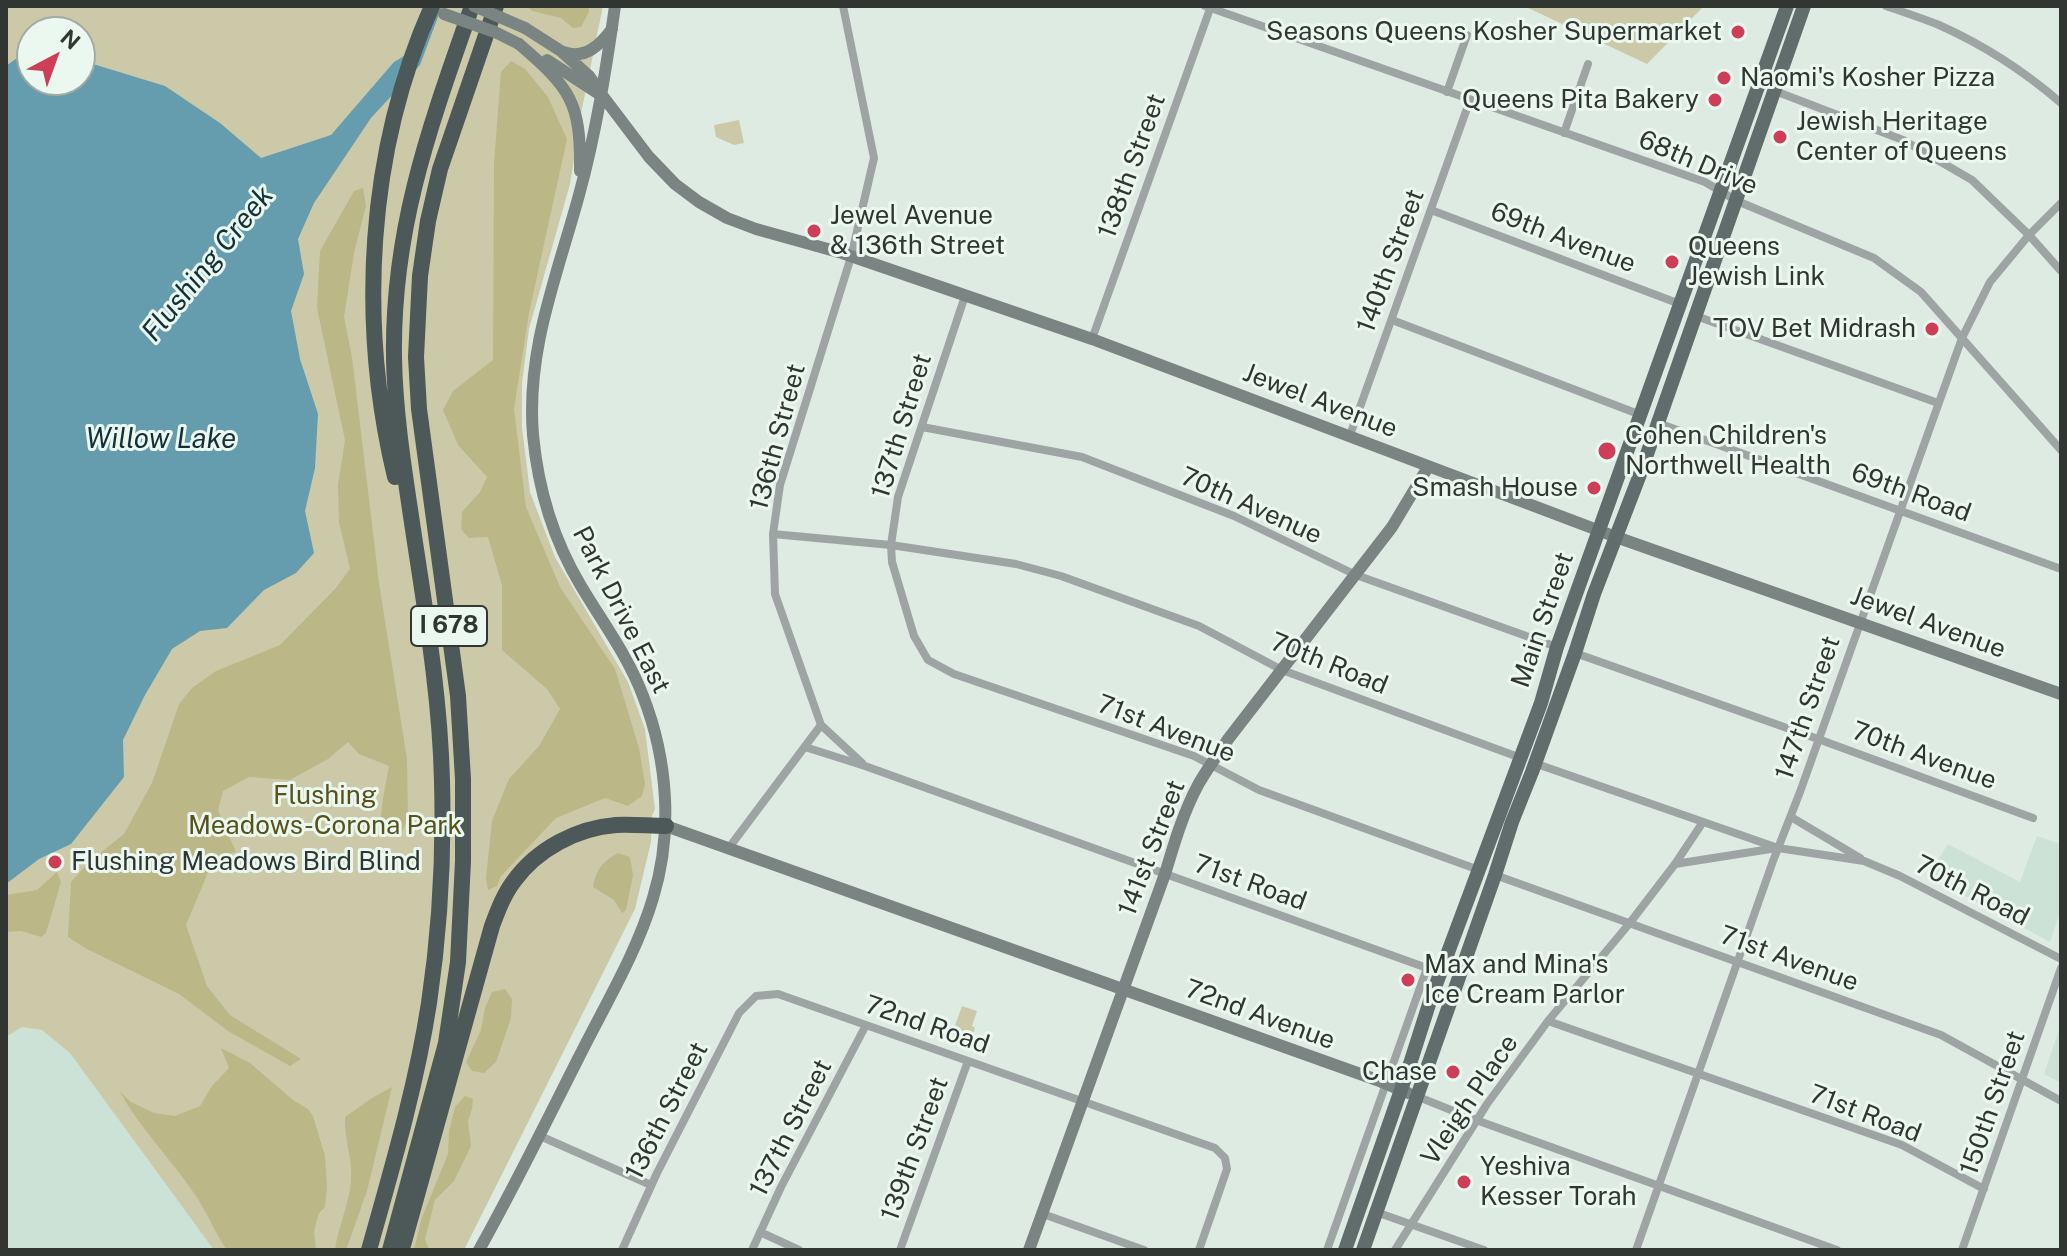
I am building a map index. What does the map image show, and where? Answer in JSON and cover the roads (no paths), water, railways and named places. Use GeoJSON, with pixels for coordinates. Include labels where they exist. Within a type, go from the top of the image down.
{"type":"FeatureCollection","features":[{"type":"Feature","properties":{"kind":"highway","name":"I 678"},"geometry":{"type":"LineString","coordinates":[[369,1250],[417,1067],[429,1005],[441,888],[443,820],[439,725],[395,384],[394,330],[398,274],[419,163],[473,6]]}},
{"type":"Feature","properties":{"kind":"highway","name":"I 678"},"geometry":{"type":"LineString","coordinates":[[390,1250],[446,1043],[458,962],[463,861],[463,779],[458,696],[419,409],[416,357],[418,290],[428,221],[440,169],[496,6]]}},
{"type":"Feature","properties":{"kind":"highway"},"geometry":{"type":"LineString","coordinates":[[414,536],[395,475],[380,389],[374,336],[374,258],[379,200],[392,128],[429,7]]}},
{"type":"Feature","properties":{"kind":"highway"},"geometry":{"type":"LineString","coordinates":[[402,1250],[492,926],[501,902],[514,881],[541,854],[581,832],[614,825],[666,826]]}},
{"type":"Feature","properties":{"kind":"main road","name":"Main Street"},"geometry":{"type":"LineString","coordinates":[[1345,1250],[1401,1090],[1434,970],[1479,870],[1541,703],[1557,647],[1787,6]]}},
{"type":"Feature","properties":{"kind":"main road","name":"Main Street"},"geometry":{"type":"LineString","coordinates":[[1363,1250],[1512,822],[1658,423],[1804,6]]}},
{"type":"Feature","properties":{"kind":"street","name":"Jewel Avenue"},"geometry":{"type":"LineString","coordinates":[[473,6],[525,28],[561,51],[589,76],[657,166],[675,184],[699,202],[737,222],[842,253],[1092,339],[1616,537],[2061,694]]}},
{"type":"Feature","properties":{"kind":"street","name":"Park Drive East"},"geometry":{"type":"LineString","coordinates":[[479,1250],[540,1136],[637,940],[653,898],[666,826],[658,746],[643,696],[611,632],[579,584],[546,503],[536,456],[532,399],[539,334],[579,194],[602,95],[615,6]]}},
{"type":"Feature","properties":{"kind":"street","name":"136th Street"},"geometry":{"type":"LineString","coordinates":[[821,725],[775,594],[773,534],[780,485],[851,257],[874,158],[843,6]]}},
{"type":"Feature","properties":{"kind":"street"},"geometry":{"type":"LineString","coordinates":[[1886,6],[1938,25],[1975,44],[2016,67],[2061,103]]}},
{"type":"Feature","properties":{"kind":"street","name":"Jewel Avenue"},"geometry":{"type":"LineString","coordinates":[[429,7],[519,44],[602,95]]}},
{"type":"Feature","properties":{"kind":"street","name":"68th Drive"},"geometry":{"type":"LineString","coordinates":[[1209,7],[1705,182],[1737,201],[1874,258],[1921,292],[2061,450]]}},
{"type":"Feature","properties":{"kind":"street","name":"138th Street"},"geometry":{"type":"LineString","coordinates":[[1092,339],[1209,7]]}},
{"type":"Feature","properties":{"kind":"street"},"geometry":{"type":"LineString","coordinates":[[561,51],[574,55],[588,52],[612,29]]}},
{"type":"Feature","properties":{"kind":"street"},"geometry":{"type":"LineString","coordinates":[[1447,92],[1467,35]]}},
{"type":"Feature","properties":{"kind":"street"},"geometry":{"type":"LineString","coordinates":[[519,44],[555,76],[575,111],[580,143],[579,194]]}},
{"type":"Feature","properties":{"kind":"street"},"geometry":{"type":"LineString","coordinates":[[1564,133],[1588,64]]}},
{"type":"Feature","properties":{"kind":"street"},"geometry":{"type":"LineString","coordinates":[[1775,91],[1903,140],[1972,180],[2061,271]]}},
{"type":"Feature","properties":{"kind":"street","name":"140th Street"},"geometry":{"type":"LineString","coordinates":[[1350,435],[1470,100]]}},
{"type":"Feature","properties":{"kind":"street","name":"147th Street"},"geometry":{"type":"LineString","coordinates":[[1636,1250],[1962,338],[1990,282],[2029,235],[2061,203]]}},
{"type":"Feature","properties":{"kind":"street","name":"69th Avenue"},"geometry":{"type":"LineString","coordinates":[[1431,210],[1680,304]]}},
{"type":"Feature","properties":{"kind":"street","name":"137th Street"},"geometry":{"type":"LineString","coordinates":[[928,660],[914,636],[892,562],[891,545],[898,497],[965,296]]}},
{"type":"Feature","properties":{"kind":"street"},"geometry":{"type":"LineString","coordinates":[[1696,316],[1938,403]]}},
{"type":"Feature","properties":{"kind":"street"},"geometry":{"type":"LineString","coordinates":[[1392,320],[1641,415]]}},
{"type":"Feature","properties":{"kind":"street","name":"69th Road"},"geometry":{"type":"LineString","coordinates":[[1658,423],[2061,569]]}},
{"type":"Feature","properties":{"kind":"street","name":"70th Avenue"},"geometry":{"type":"LineString","coordinates":[[922,427],[1082,457],[1234,516],[1356,575],[1557,647]]}},
{"type":"Feature","properties":{"kind":"street","name":"141st Street"},"geometry":{"type":"LineString","coordinates":[[1029,1250],[1189,804],[1210,764],[1395,523],[1428,467]]}},
{"type":"Feature","properties":{"kind":"street","name":"70th Road"},"geometry":{"type":"LineString","coordinates":[[773,534],[891,545],[1016,564],[1061,576],[1199,626],[1282,670],[1535,763],[1778,848],[1864,861]]}},
{"type":"Feature","properties":{"kind":"street","name":"70th Avenue"},"geometry":{"type":"LineString","coordinates":[[1575,653],[2033,818]]}},
{"type":"Feature","properties":{"kind":"street","name":"71st Avenue"},"geometry":{"type":"LineString","coordinates":[[928,660],[954,674],[1194,756],[1259,790],[1479,870]]}},
{"type":"Feature","properties":{"kind":"street"},"geometry":{"type":"LineString","coordinates":[[728,849],[821,725]]}},
{"type":"Feature","properties":{"kind":"street","name":"71st Road"},"geometry":{"type":"LineString","coordinates":[[821,725],[865,766]]}},
{"type":"Feature","properties":{"kind":"street","name":"71st Road"},"geometry":{"type":"LineString","coordinates":[[805,747],[1434,970]]}},
{"type":"Feature","properties":{"kind":"street","name":"70th Road"},"geometry":{"type":"LineString","coordinates":[[1791,817],[1864,861],[1900,876],[2061,959]]}},
{"type":"Feature","properties":{"kind":"street","name":"Vleigh Place"},"geometry":{"type":"LineString","coordinates":[[1395,1250],[1476,1120],[1548,1021],[1675,864],[1703,822]]}},
{"type":"Feature","properties":{"kind":"street","name":"72nd Avenue"},"geometry":{"type":"LineString","coordinates":[[666,826],[1386,1083],[1476,1120],[1837,1250]]}},
{"type":"Feature","properties":{"kind":"street"},"geometry":{"type":"LineString","coordinates":[[1675,864],[1778,848]]}},
{"type":"Feature","properties":{"kind":"street","name":"71st Avenue"},"geometry":{"type":"LineString","coordinates":[[1495,875],[1941,1035],[2061,1101]]}},
{"type":"Feature","properties":{"kind":"street","name":"150th Street"},"geometry":{"type":"LineString","coordinates":[[1962,1250],[2061,968]]}},
{"type":"Feature","properties":{"kind":"street","name":"Main Street"},"geometry":{"type":"LineString","coordinates":[[1327,1250],[1386,1083],[1434,970]]}},
{"type":"Feature","properties":{"kind":"street","name":"72nd Road"},"geometry":{"type":"LineString","coordinates":[[756,996],[778,994],[1215,1148],[1225,1158],[1227,1169],[1199,1250]]}},
{"type":"Feature","properties":{"kind":"street","name":"136th Street"},"geometry":{"type":"LineString","coordinates":[[622,1250],[651,1185],[739,1013],[756,996]]}},
{"type":"Feature","properties":{"kind":"street","name":"71st Road"},"geometry":{"type":"LineString","coordinates":[[1548,1021],[1902,1145],[1984,1189]]}},
{"type":"Feature","properties":{"kind":"street","name":"137th Street"},"geometry":{"type":"LineString","coordinates":[[752,1250],[781,1187],[866,1025]]}},
{"type":"Feature","properties":{"kind":"street","name":"139th Street"},"geometry":{"type":"LineString","coordinates":[[900,1250],[968,1061]]}},
{"type":"Feature","properties":{"kind":"street"},"geometry":{"type":"LineString","coordinates":[[540,1136],[651,1185]]}},
{"type":"Feature","properties":{"kind":"street"},"geometry":{"type":"LineString","coordinates":[[1376,1212],[1484,1250]]}},
{"type":"Feature","properties":{"kind":"street"},"geometry":{"type":"LineString","coordinates":[[1043,1214],[1144,1250]]}},
{"type":"Feature","properties":{"kind":"street"},"geometry":{"type":"LineString","coordinates":[[760,1232],[799,1250]]}},
{"type":"Feature","properties":{"kind":"water","name":"Willow Lake"},"geometry":{"type":"Polygon","coordinates":[[[428,6],[442,6],[420,65],[371,118],[314,203],[298,239],[304,274],[291,311],[300,359],[318,414],[315,468],[305,511],[314,553],[296,573],[264,590],[227,628],[200,631],[172,649],[123,740],[124,777],[71,844],[39,859],[6,884],[6,66],[16,59],[16,96],[96,96],[96,65],[165,86],[220,123],[261,158],[331,135],[394,62],[404,56],[428,6]]]}},
{"type":"Feature","properties":{"kind":"place","name":"Seasons Queens Kosher Supermarket"},"geometry":{"type":"Point","coordinates":[1738,32]}},
{"type":"Feature","properties":{"kind":"place","name":"Naomi's Kosher Pizza"},"geometry":{"type":"Point","coordinates":[1724,78]}},
{"type":"Feature","properties":{"kind":"place","name":"Queens Pita Bakery"},"geometry":{"type":"Point","coordinates":[1715,100]}},
{"type":"Feature","properties":{"kind":"place","name":"Jewish Heritage Center of Queens"},"geometry":{"type":"Point","coordinates":[1780,137]}},
{"type":"Feature","properties":{"kind":"place","name":"Jewel Avenue & 136th Street"},"geometry":{"type":"Point","coordinates":[814,231]}},
{"type":"Feature","properties":{"kind":"place","name":"Queens Jewish Link"},"geometry":{"type":"Point","coordinates":[1672,262]}},
{"type":"Feature","properties":{"kind":"place","name":"TOV Bet Midrash"},"geometry":{"type":"Point","coordinates":[1932,329]}},
{"type":"Feature","properties":{"kind":"place","name":"Cohen Children's Northwell Health"},"geometry":{"type":"Point","coordinates":[1607,451]}},
{"type":"Feature","properties":{"kind":"place","name":"Smash House"},"geometry":{"type":"Point","coordinates":[1594,488]}},
{"type":"Feature","properties":{"kind":"place","name":"Flushing Meadows Bird Blind"},"geometry":{"type":"Point","coordinates":[55,862]}},
{"type":"Feature","properties":{"kind":"place","name":"Max and Mina's Ice Cream Parlor"},"geometry":{"type":"Point","coordinates":[1408,980]}},
{"type":"Feature","properties":{"kind":"place","name":"Chase"},"geometry":{"type":"Point","coordinates":[1453,1072]}},
{"type":"Feature","properties":{"kind":"place","name":"Yeshiva Kesser Torah"},"geometry":{"type":"Point","coordinates":[1464,1182]}},
{"type":"Feature","properties":{"kind":"water label","name":"Flushing Creek"},"geometry":{"type":"Point","coordinates":[208,264]}},
{"type":"Feature","properties":{"kind":"park label","name":"Flushing Meadows-Corona Park"},"geometry":{"type":"Point","coordinates":[325,811]}}]}
